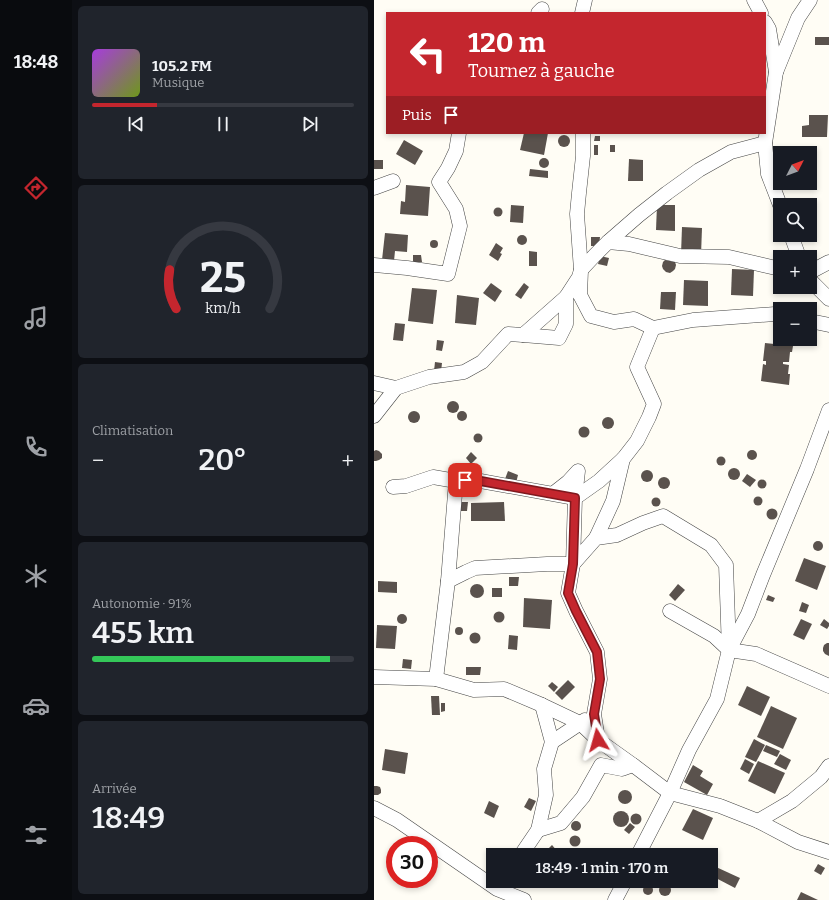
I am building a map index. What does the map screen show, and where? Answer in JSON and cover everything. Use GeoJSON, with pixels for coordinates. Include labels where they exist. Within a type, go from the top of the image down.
{"type":"FeatureCollection","features":[{"type":"Feature","properties":{"kind":"street"},"geometry":{"type":"LineString","coordinates":[[582,12],[585,0]]}},
{"type":"Feature","properties":{"kind":"street"},"geometry":{"type":"LineString","coordinates":[[754,0],[760,12]]}},
{"type":"Feature","properties":{"kind":"street"},"geometry":{"type":"LineString","coordinates":[[777,198],[768,174],[765,143],[776,72],[798,18],[810,0]]}},
{"type":"Feature","properties":{"kind":"street"},"geometry":{"type":"LineString","coordinates":[[766,24],[769,29],[776,72]]}},
{"type":"Feature","properties":{"kind":"street"},"geometry":{"type":"LineString","coordinates":[[374,265],[448,274],[460,226],[456,209],[439,182],[456,151],[459,134]]}},
{"type":"Feature","properties":{"kind":"street"},"geometry":{"type":"LineString","coordinates":[[583,134],[583,156],[577,214],[581,270],[580,296],[591,316],[614,322],[634,319],[653,328],[693,320],[773,314]]}},
{"type":"Feature","properties":{"kind":"street"},"geometry":{"type":"LineString","coordinates":[[523,335],[566,297],[579,278],[581,270],[594,255],[645,210],[699,170],[731,152],[765,143]]}},
{"type":"Feature","properties":{"kind":"street"},"geometry":{"type":"LineString","coordinates":[[374,188],[393,181]]}},
{"type":"Feature","properties":{"kind":"street"},"geometry":{"type":"LineString","coordinates":[[608,242],[629,244],[680,256],[729,257],[773,267]]}},
{"type":"Feature","properties":{"kind":"street"},"geometry":{"type":"LineString","coordinates":[[817,268],[829,262]]}},
{"type":"Feature","properties":{"kind":"street"},"geometry":{"type":"LineString","coordinates":[[817,287],[829,299]]}},
{"type":"Feature","properties":{"kind":"street"},"geometry":{"type":"LineString","coordinates":[[374,416],[396,388],[429,376],[464,372],[482,362],[508,334],[559,338],[566,324],[566,297]]}},
{"type":"Feature","properties":{"kind":"street"},"geometry":{"type":"LineString","coordinates":[[817,322],[829,325]]}},
{"type":"Feature","properties":{"kind":"street"},"geometry":{"type":"LineString","coordinates":[[393,487],[406,486],[433,477],[456,481],[475,480],[554,493],[575,498],[599,481],[623,459],[637,441],[649,417],[654,404],[637,367],[653,328]]}},
{"type":"Feature","properties":{"kind":"street"},"geometry":{"type":"LineString","coordinates":[[374,383],[396,388]]}},
{"type":"Feature","properties":{"kind":"street"},"geometry":{"type":"LineString","coordinates":[[642,848],[670,793],[689,750],[717,699],[730,650],[748,614],[807,469],[829,410]]}},
{"type":"Feature","properties":{"kind":"street"},"geometry":{"type":"LineString","coordinates":[[448,582],[475,568],[573,564],[596,538],[613,501],[623,459]]}},
{"type":"Feature","properties":{"kind":"street"},"geometry":{"type":"LineString","coordinates":[[554,493],[568,482],[578,471],[575,498],[573,564],[568,593],[597,652],[600,679],[594,714],[598,740]]}},
{"type":"Feature","properties":{"kind":"street"},"geometry":{"type":"LineString","coordinates":[[436,679],[448,582],[456,481]]}},
{"type":"Feature","properties":{"kind":"street"},"geometry":{"type":"LineString","coordinates":[[596,538],[617,535],[663,516],[711,545],[726,565],[730,650]]}},
{"type":"Feature","properties":{"kind":"street"},"geometry":{"type":"LineString","coordinates":[[670,611],[714,636],[730,650],[756,654],[829,686]]}},
{"type":"Feature","properties":{"kind":"street"},"geometry":{"type":"LineString","coordinates":[[374,677],[436,679],[474,690],[504,689],[580,723],[598,740],[670,793],[720,806],[758,820],[798,842],[829,852]]}},
{"type":"Feature","properties":{"kind":"street"},"geometry":{"type":"LineString","coordinates":[[526,848],[538,830],[546,795],[544,769],[552,742],[542,705]]}},
{"type":"Feature","properties":{"kind":"street"},"geometry":{"type":"LineString","coordinates":[[552,742],[594,714]]}},
{"type":"Feature","properties":{"kind":"street"},"geometry":{"type":"LineString","coordinates":[[538,830],[562,823],[583,797],[601,765],[622,769],[633,765]]}},
{"type":"Feature","properties":{"kind":"street"},"geometry":{"type":"LineString","coordinates":[[758,820],[792,801],[821,777],[829,766]]}},
{"type":"Feature","properties":{"kind":"street"},"geometry":{"type":"LineString","coordinates":[[374,808],[397,820],[498,890],[524,900]]}},
{"type":"Feature","properties":{"kind":"street"},"geometry":{"type":"LineString","coordinates":[[615,900],[621,888]]}},
{"type":"Feature","properties":{"kind":"building"},"geometry":{"type":"Polygon","coordinates":[[[815,37],[829,37],[829,45],[815,45],[815,37]]]}},
{"type":"Feature","properties":{"kind":"building"},"geometry":{"type":"Polygon","coordinates":[[[809,115],[828,115],[827,137],[802,137],[802,126],[809,125],[809,115]]]}},
{"type":"Feature","properties":{"kind":"building"},"geometry":{"type":"Polygon","coordinates":[[[524,134],[548,134],[544,155],[520,150],[524,134]]]}},
{"type":"Feature","properties":{"kind":"building"},"geometry":{"type":"Polygon","coordinates":[[[566,135],[569,136],[569,146],[562,147],[559,146],[558,139],[559,136],[566,135]]]}},
{"type":"Feature","properties":{"kind":"building"},"geometry":{"type":"Polygon","coordinates":[[[595,136],[600,136],[600,141],[594,141],[595,136]]]}},
{"type":"Feature","properties":{"kind":"building"},"geometry":{"type":"Polygon","coordinates":[[[404,140],[423,151],[415,165],[396,154],[404,140]]]}},
{"type":"Feature","properties":{"kind":"building"},"geometry":{"type":"Polygon","coordinates":[[[594,145],[598,145],[598,155],[594,155],[594,145]]]}},
{"type":"Feature","properties":{"kind":"building"},"geometry":{"type":"Polygon","coordinates":[[[610,145],[615,145],[615,152],[610,152],[610,145]]]}},
{"type":"Feature","properties":{"kind":"building"},"geometry":{"type":"Polygon","coordinates":[[[542,158],[546,158],[548,159],[548,167],[542,168],[539,165],[539,161],[542,158]]]}},
{"type":"Feature","properties":{"kind":"building"},"geometry":{"type":"Polygon","coordinates":[[[629,159],[643,160],[643,181],[628,181],[629,159]]]}},
{"type":"Feature","properties":{"kind":"building"},"geometry":{"type":"Polygon","coordinates":[[[374,160],[383,160],[383,169],[374,169],[374,160]]]}},
{"type":"Feature","properties":{"kind":"building"},"geometry":{"type":"Polygon","coordinates":[[[530,169],[548,171],[548,178],[529,176],[530,169]]]}},
{"type":"Feature","properties":{"kind":"building"},"geometry":{"type":"Polygon","coordinates":[[[406,185],[430,187],[428,216],[400,214],[401,201],[405,202],[406,185]]]}},
{"type":"Feature","properties":{"kind":"building"},"geometry":{"type":"Polygon","coordinates":[[[511,205],[524,206],[523,223],[510,222],[511,205]]]}},
{"type":"Feature","properties":{"kind":"building"},"geometry":{"type":"Polygon","coordinates":[[[657,205],[675,205],[675,231],[656,230],[657,205]]]}},
{"type":"Feature","properties":{"kind":"building"},"geometry":{"type":"Polygon","coordinates":[[[498,207],[503,212],[498,217],[493,212],[498,207]]]}},
{"type":"Feature","properties":{"kind":"building"},"geometry":{"type":"Polygon","coordinates":[[[682,227],[702,228],[701,255],[681,254],[682,227]]]}},
{"type":"Feature","properties":{"kind":"building"},"geometry":{"type":"Polygon","coordinates":[[[385,233],[408,235],[407,252],[395,251],[394,261],[382,260],[385,233]]]}},
{"type":"Feature","properties":{"kind":"building"},"geometry":{"type":"Polygon","coordinates":[[[520,235],[524,235],[527,240],[524,245],[520,245],[517,242],[517,238],[520,235]]]}},
{"type":"Feature","properties":{"kind":"building"},"geometry":{"type":"Polygon","coordinates":[[[591,237],[600,237],[599,246],[591,246],[591,237]]]}},
{"type":"Feature","properties":{"kind":"building"},"geometry":{"type":"Polygon","coordinates":[[[432,240],[436,240],[438,244],[436,248],[432,248],[430,246],[430,242],[432,240]]]}},
{"type":"Feature","properties":{"kind":"building"},"geometry":{"type":"Polygon","coordinates":[[[496,243],[503,248],[500,253],[502,254],[498,261],[489,255],[496,243]]]}},
{"type":"Feature","properties":{"kind":"building"},"geometry":{"type":"Polygon","coordinates":[[[529,251],[537,252],[537,266],[529,266],[529,251]]]}},
{"type":"Feature","properties":{"kind":"building"},"geometry":{"type":"Polygon","coordinates":[[[413,255],[421,255],[422,262],[413,262],[413,255]]]}},
{"type":"Feature","properties":{"kind":"building"},"geometry":{"type":"Polygon","coordinates":[[[600,256],[609,258],[607,266],[598,264],[600,256]]]}},
{"type":"Feature","properties":{"kind":"building"},"geometry":{"type":"Polygon","coordinates":[[[665,260],[675,262],[675,269],[670,273],[663,269],[662,266],[665,260]]]}},
{"type":"Feature","properties":{"kind":"building"},"geometry":{"type":"Polygon","coordinates":[[[732,269],[754,270],[753,296],[731,295],[732,269]]]}},
{"type":"Feature","properties":{"kind":"building"},"geometry":{"type":"Polygon","coordinates":[[[684,280],[708,281],[708,306],[683,305],[684,280]]]}},
{"type":"Feature","properties":{"kind":"building"},"geometry":{"type":"Polygon","coordinates":[[[491,283],[502,291],[495,302],[483,293],[491,283]]]}},
{"type":"Feature","properties":{"kind":"building"},"geometry":{"type":"Polygon","coordinates":[[[524,283],[529,287],[521,299],[515,295],[524,283]]]}},
{"type":"Feature","properties":{"kind":"building"},"geometry":{"type":"Polygon","coordinates":[[[412,288],[437,290],[433,324],[408,321],[412,288]]]}},
{"type":"Feature","properties":{"kind":"building"},"geometry":{"type":"Polygon","coordinates":[[[661,292],[676,292],[675,310],[660,309],[661,292]]]}},
{"type":"Feature","properties":{"kind":"building"},"geometry":{"type":"Polygon","coordinates":[[[457,295],[479,298],[476,325],[455,323],[457,295]]]}},
{"type":"Feature","properties":{"kind":"building"},"geometry":{"type":"Polygon","coordinates":[[[395,323],[405,324],[403,341],[393,340],[395,323]]]}},
{"type":"Feature","properties":{"kind":"building"},"geometry":{"type":"Polygon","coordinates":[[[437,340],[444,341],[442,351],[436,350],[437,340]]]}},
{"type":"Feature","properties":{"kind":"building"},"geometry":{"type":"Polygon","coordinates":[[[765,343],[773,344],[773,346],[793,346],[792,352],[790,352],[789,362],[783,362],[783,364],[789,365],[789,385],[761,381],[763,364],[766,365],[766,361],[763,361],[765,343]]]}},
{"type":"Feature","properties":{"kind":"building"},"geometry":{"type":"Polygon","coordinates":[[[435,362],[442,363],[441,372],[434,371],[435,362]]]}},
{"type":"Feature","properties":{"kind":"building"},"geometry":{"type":"Polygon","coordinates":[[[451,401],[455,401],[459,407],[455,413],[451,413],[447,409],[447,405],[451,401]]]}},
{"type":"Feature","properties":{"kind":"building"},"geometry":{"type":"Polygon","coordinates":[[[412,411],[416,411],[420,417],[416,423],[412,423],[408,419],[408,415],[412,411]]]}},
{"type":"Feature","properties":{"kind":"building"},"geometry":{"type":"Polygon","coordinates":[[[460,411],[464,411],[467,416],[464,421],[460,421],[457,418],[457,414],[460,411]]]}},
{"type":"Feature","properties":{"kind":"building"},"geometry":{"type":"Polygon","coordinates":[[[610,417],[613,418],[613,428],[606,429],[603,428],[602,421],[603,418],[610,417]]]}},
{"type":"Feature","properties":{"kind":"building"},"geometry":{"type":"Polygon","coordinates":[[[584,426],[588,428],[590,432],[588,436],[584,438],[580,436],[578,432],[580,428],[584,426]]]}},
{"type":"Feature","properties":{"kind":"building"},"geometry":{"type":"Polygon","coordinates":[[[478,433],[483,438],[478,443],[473,438],[478,433]]]}},
{"type":"Feature","properties":{"kind":"building"},"geometry":{"type":"Polygon","coordinates":[[[376,450],[382,454],[382,458],[374,461],[374,451],[376,450]]]}},
{"type":"Feature","properties":{"kind":"building"},"geometry":{"type":"Polygon","coordinates":[[[750,450],[754,450],[756,451],[756,459],[750,460],[747,457],[747,453],[750,450]]]}},
{"type":"Feature","properties":{"kind":"building"},"geometry":{"type":"Polygon","coordinates":[[[471,452],[477,458],[471,464],[466,458],[471,452]]]}},
{"type":"Feature","properties":{"kind":"building"},"geometry":{"type":"Polygon","coordinates":[[[721,456],[726,461],[721,466],[716,461],[721,456]]]}},
{"type":"Feature","properties":{"kind":"building"},"geometry":{"type":"Polygon","coordinates":[[[732,468],[736,468],[740,474],[736,480],[732,480],[728,476],[728,472],[732,468]]]}},
{"type":"Feature","properties":{"kind":"building"},"geometry":{"type":"Polygon","coordinates":[[[649,470],[652,471],[652,481],[645,482],[642,481],[641,474],[642,471],[649,470]]]}},
{"type":"Feature","properties":{"kind":"building"},"geometry":{"type":"Polygon","coordinates":[[[508,471],[518,475],[516,483],[505,479],[508,471]]]}},
{"type":"Feature","properties":{"kind":"building"},"geometry":{"type":"Polygon","coordinates":[[[747,474],[756,480],[750,487],[742,481],[747,474]]]}},
{"type":"Feature","properties":{"kind":"building"},"geometry":{"type":"Polygon","coordinates":[[[662,477],[666,477],[670,483],[666,489],[662,489],[658,485],[658,481],[662,477]]]}},
{"type":"Feature","properties":{"kind":"building"},"geometry":{"type":"Polygon","coordinates":[[[760,480],[764,480],[766,484],[764,488],[760,488],[758,486],[758,482],[760,480]]]}},
{"type":"Feature","properties":{"kind":"building"},"geometry":{"type":"Polygon","coordinates":[[[758,496],[763,501],[758,506],[753,501],[758,496]]]}},
{"type":"Feature","properties":{"kind":"building"},"geometry":{"type":"Polygon","coordinates":[[[656,497],[661,502],[656,507],[651,502],[656,497]]]}},
{"type":"Feature","properties":{"kind":"building"},"geometry":{"type":"Polygon","coordinates":[[[460,502],[468,502],[467,511],[460,511],[460,502]]]}},
{"type":"Feature","properties":{"kind":"building"},"geometry":{"type":"Polygon","coordinates":[[[504,502],[505,521],[471,521],[471,503],[504,502]]]}},
{"type":"Feature","properties":{"kind":"building"},"geometry":{"type":"Polygon","coordinates":[[[770,509],[774,509],[776,510],[776,518],[770,519],[767,516],[767,512],[770,509]]]}},
{"type":"Feature","properties":{"kind":"building"},"geometry":{"type":"Polygon","coordinates":[[[816,541],[820,541],[822,542],[822,550],[816,551],[813,548],[813,544],[816,541]]]}},
{"type":"Feature","properties":{"kind":"building"},"geometry":{"type":"Polygon","coordinates":[[[804,558],[826,566],[817,590],[795,581],[804,558]]]}},
{"type":"Feature","properties":{"kind":"building"},"geometry":{"type":"Polygon","coordinates":[[[509,577],[519,577],[518,586],[509,586],[509,577]]]}},
{"type":"Feature","properties":{"kind":"building"},"geometry":{"type":"Polygon","coordinates":[[[378,581],[397,582],[397,593],[378,592],[378,581]]]}},
{"type":"Feature","properties":{"kind":"building"},"geometry":{"type":"Polygon","coordinates":[[[477,584],[482,586],[484,591],[482,596],[477,598],[472,596],[470,591],[472,586],[477,584]]]}},
{"type":"Feature","properties":{"kind":"building"},"geometry":{"type":"Polygon","coordinates":[[[678,584],[685,590],[675,601],[669,595],[678,584]]]}},
{"type":"Feature","properties":{"kind":"building"},"geometry":{"type":"Polygon","coordinates":[[[492,588],[502,588],[502,597],[492,597],[492,588]]]}},
{"type":"Feature","properties":{"kind":"building"},"geometry":{"type":"Polygon","coordinates":[[[768,595],[775,598],[773,602],[766,600],[768,595]]]}},
{"type":"Feature","properties":{"kind":"building"},"geometry":{"type":"Polygon","coordinates":[[[524,598],[552,600],[550,629],[523,627],[524,598]]]}},
{"type":"Feature","properties":{"kind":"building"},"geometry":{"type":"Polygon","coordinates":[[[802,602],[809,605],[806,613],[799,611],[802,602]]]}},
{"type":"Feature","properties":{"kind":"building"},"geometry":{"type":"Polygon","coordinates":[[[497,612],[501,612],[503,613],[503,621],[497,622],[494,619],[494,615],[497,612]]]}},
{"type":"Feature","properties":{"kind":"building"},"geometry":{"type":"Polygon","coordinates":[[[400,614],[404,614],[406,615],[406,623],[400,624],[397,621],[397,617],[400,614]]]}},
{"type":"Feature","properties":{"kind":"building"},"geometry":{"type":"Polygon","coordinates":[[[801,619],[812,624],[804,640],[793,635],[801,619]]]}},
{"type":"Feature","properties":{"kind":"building"},"geometry":{"type":"Polygon","coordinates":[[[824,619],[829,623],[827,629],[820,625],[824,619]]]}},
{"type":"Feature","properties":{"kind":"building"},"geometry":{"type":"Polygon","coordinates":[[[377,625],[397,626],[395,649],[376,648],[377,625]]]}},
{"type":"Feature","properties":{"kind":"building"},"geometry":{"type":"Polygon","coordinates":[[[459,627],[462,628],[462,634],[459,635],[456,634],[455,631],[456,628],[459,627]]]}},
{"type":"Feature","properties":{"kind":"building"},"geometry":{"type":"Polygon","coordinates":[[[475,632],[479,634],[481,638],[479,642],[475,644],[471,642],[469,638],[471,634],[475,632]]]}},
{"type":"Feature","properties":{"kind":"building"},"geometry":{"type":"Polygon","coordinates":[[[509,635],[518,636],[517,650],[508,649],[509,635]]]}},
{"type":"Feature","properties":{"kind":"building"},"geometry":{"type":"Polygon","coordinates":[[[829,643],[829,656],[823,651],[824,645],[829,643]]]}},
{"type":"Feature","properties":{"kind":"building"},"geometry":{"type":"Polygon","coordinates":[[[403,659],[412,660],[411,669],[402,668],[403,659]]]}},
{"type":"Feature","properties":{"kind":"building"},"geometry":{"type":"Polygon","coordinates":[[[466,667],[481,667],[480,675],[466,675],[466,667]]]}},
{"type":"Feature","properties":{"kind":"building"},"geometry":{"type":"Polygon","coordinates":[[[568,680],[575,687],[562,700],[555,693],[568,680]]]}},
{"type":"Feature","properties":{"kind":"building"},"geometry":{"type":"Polygon","coordinates":[[[552,682],[558,687],[554,692],[548,686],[552,682]]]}},
{"type":"Feature","properties":{"kind":"building"},"geometry":{"type":"Polygon","coordinates":[[[747,686],[770,697],[761,716],[738,705],[747,686]]]}},
{"type":"Feature","properties":{"kind":"building"},"geometry":{"type":"Polygon","coordinates":[[[431,696],[439,696],[440,715],[432,715],[431,696]]]}},
{"type":"Feature","properties":{"kind":"building"},"geometry":{"type":"Polygon","coordinates":[[[441,703],[445,703],[445,711],[441,712],[441,703]]]}},
{"type":"Feature","properties":{"kind":"building"},"geometry":{"type":"Polygon","coordinates":[[[771,706],[797,718],[783,749],[757,737],[771,706]]]}},
{"type":"Feature","properties":{"kind":"building"},"geometry":{"type":"Polygon","coordinates":[[[754,739],[765,745],[756,762],[745,757],[754,739]]]}},
{"type":"Feature","properties":{"kind":"building"},"geometry":{"type":"Polygon","coordinates":[[[766,745],[780,751],[777,757],[763,751],[766,745]]]}},
{"type":"Feature","properties":{"kind":"building"},"geometry":{"type":"Polygon","coordinates":[[[385,749],[408,753],[405,774],[382,770],[385,749]]]}},
{"type":"Feature","properties":{"kind":"building"},"geometry":{"type":"Polygon","coordinates":[[[780,754],[791,760],[786,770],[774,764],[780,754]]]}},
{"type":"Feature","properties":{"kind":"building"},"geometry":{"type":"Polygon","coordinates":[[[745,759],[754,764],[749,774],[740,769],[745,759]]]}},
{"type":"Feature","properties":{"kind":"building"},"geometry":{"type":"Polygon","coordinates":[[[758,761],[785,773],[775,794],[748,781],[758,761]]]}},
{"type":"Feature","properties":{"kind":"building"},"geometry":{"type":"Polygon","coordinates":[[[693,765],[703,771],[700,776],[713,784],[707,795],[684,782],[693,765]]]}},
{"type":"Feature","properties":{"kind":"building"},"geometry":{"type":"Polygon","coordinates":[[[374,786],[380,787],[381,793],[374,795],[374,786]]]}},
{"type":"Feature","properties":{"kind":"building"},"geometry":{"type":"Polygon","coordinates":[[[625,790],[630,792],[632,797],[630,802],[625,804],[620,802],[618,797],[620,792],[625,790]]]}},
{"type":"Feature","properties":{"kind":"building"},"geometry":{"type":"Polygon","coordinates":[[[529,798],[536,801],[531,811],[524,807],[529,798]]]}},
{"type":"Feature","properties":{"kind":"building"},"geometry":{"type":"Polygon","coordinates":[[[489,801],[499,806],[494,818],[484,813],[489,801]]]}},
{"type":"Feature","properties":{"kind":"building"},"geometry":{"type":"Polygon","coordinates":[[[693,809],[713,818],[703,840],[682,830],[693,809]]]}},
{"type":"Feature","properties":{"kind":"building"},"geometry":{"type":"Polygon","coordinates":[[[621,811],[628,816],[629,819],[624,826],[621,827],[614,822],[613,819],[618,812],[621,811]]]}},
{"type":"Feature","properties":{"kind":"building"},"geometry":{"type":"Polygon","coordinates":[[[636,813],[640,815],[642,819],[640,823],[636,825],[632,823],[630,819],[632,815],[636,813]]]}},
{"type":"Feature","properties":{"kind":"building"},"geometry":{"type":"Polygon","coordinates":[[[576,821],[581,826],[576,831],[571,826],[576,821]]]}},
{"type":"Feature","properties":{"kind":"building"},"geometry":{"type":"Polygon","coordinates":[[[630,823],[635,827],[629,834],[624,830],[630,823]]]}},
{"type":"Feature","properties":{"kind":"building"},"geometry":{"type":"Polygon","coordinates":[[[573,836],[577,836],[579,837],[579,845],[573,846],[570,843],[570,839],[573,836]]]}},
{"type":"Feature","properties":{"kind":"building"},"geometry":{"type":"Polygon","coordinates":[[[818,864],[825,868],[821,875],[814,871],[818,864]]]}},
{"type":"Feature","properties":{"kind":"building"},"geometry":{"type":"Polygon","coordinates":[[[718,868],[740,878],[735,888],[718,879],[718,868]]]}},
{"type":"Feature","properties":{"kind":"building"},"geometry":{"type":"Polygon","coordinates":[[[644,888],[652,888],[652,892],[648,895],[643,890],[644,888]]]}},
{"type":"Feature","properties":{"kind":"building"},"geometry":{"type":"Polygon","coordinates":[[[660,888],[670,888],[671,890],[669,894],[665,896],[661,894],[659,890],[660,888]]]}},
{"type":"Feature","properties":{"kind":"building"},"geometry":{"type":"Polygon","coordinates":[[[801,892],[818,900],[797,900],[801,892]]]}},
{"type":"Feature","properties":{"kind":"route"},"geometry":{"type":"LineString","coordinates":[[465,480],[475,480],[554,493],[575,498],[573,564],[568,593],[597,652],[600,679],[594,714],[598,740]]}}]}
